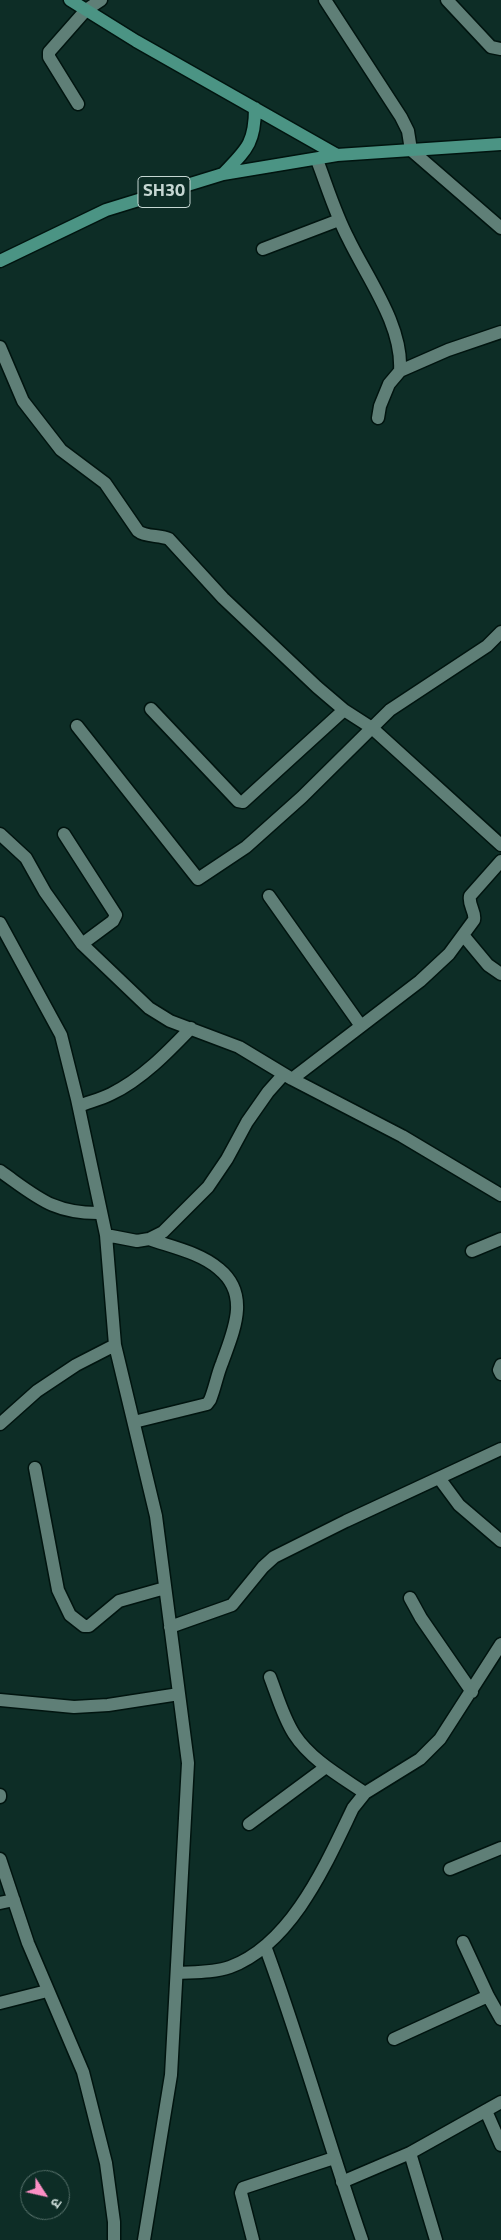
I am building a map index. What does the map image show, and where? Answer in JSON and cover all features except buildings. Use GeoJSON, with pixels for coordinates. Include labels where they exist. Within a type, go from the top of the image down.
{"type":"FeatureCollection","features":[{"type":"Feature","properties":{"kind":"main road"},"geometry":{"type":"LineString","coordinates":[[70,0],[136,41],[337,155],[501,144]]}},
{"type":"Feature","properties":{"kind":"main road"},"geometry":{"type":"LineString","coordinates":[[223,174],[244,152],[252,140],[255,128],[255,108]]}},
{"type":"Feature","properties":{"kind":"main road","name":"SH30"},"geometry":{"type":"LineString","coordinates":[[0,262],[106,210],[223,174],[317,160],[337,155]]}},
{"type":"Feature","properties":{"kind":"street"},"geometry":{"type":"LineString","coordinates":[[78,104],[49,57],[49,52],[86,10],[101,0]]}},
{"type":"Feature","properties":{"kind":"street"},"geometry":{"type":"LineString","coordinates":[[325,0],[401,117],[408,131],[411,150],[501,228]]}},
{"type":"Feature","properties":{"kind":"street"},"geometry":{"type":"LineString","coordinates":[[447,0],[491,47],[501,49]]}},
{"type":"Feature","properties":{"kind":"street"},"geometry":{"type":"LineString","coordinates":[[317,160],[339,220],[378,291],[401,358],[400,371]]}},
{"type":"Feature","properties":{"kind":"street"},"geometry":{"type":"LineString","coordinates":[[263,248],[339,220]]}},
{"type":"Feature","properties":{"kind":"street"},"geometry":{"type":"LineString","coordinates":[[378,418],[380,406],[389,384],[400,371],[448,350],[501,332]]}},
{"type":"Feature","properties":{"kind":"street"},"geometry":{"type":"LineString","coordinates":[[0,347],[23,401],[61,450],[105,484],[138,532],[169,539],[223,598],[316,687],[344,710],[372,728],[501,844]]}},
{"type":"Feature","properties":{"kind":"street"},"geometry":{"type":"LineString","coordinates":[[77,726],[198,879],[253,841],[302,797],[390,710],[487,646],[501,632]]}},
{"type":"Feature","properties":{"kind":"street"},"geometry":{"type":"LineString","coordinates":[[152,709],[238,801],[243,802],[247,801],[344,710]]}},
{"type":"Feature","properties":{"kind":"street"},"geometry":{"type":"LineString","coordinates":[[0,834],[26,858],[49,899],[82,944],[149,1008],[170,1021],[239,1047],[288,1076],[402,1136],[501,1195]]}},
{"type":"Feature","properties":{"kind":"street"},"geometry":{"type":"LineString","coordinates":[[64,834],[116,915],[113,921],[82,944]]}},
{"type":"Feature","properties":{"kind":"street"},"geometry":{"type":"LineString","coordinates":[[106,1235],[137,1241],[149,1239],[163,1232],[208,1187],[227,1159],[247,1122],[268,1092],[361,1026],[426,976],[449,954],[475,917],[469,899],[470,896],[501,861]]}},
{"type":"Feature","properties":{"kind":"street"},"geometry":{"type":"LineString","coordinates":[[269,896],[361,1026]]}},
{"type":"Feature","properties":{"kind":"street"},"geometry":{"type":"LineString","coordinates":[[0,923],[61,1034],[79,1106],[106,1235],[115,1345],[156,1516],[188,1763],[171,2075],[145,2234],[134,2240]]}},
{"type":"Feature","properties":{"kind":"street"},"geometry":{"type":"LineString","coordinates":[[462,935],[488,964],[501,974]]}},
{"type":"Feature","properties":{"kind":"street"},"geometry":{"type":"LineString","coordinates":[[79,1106],[112,1094],[138,1077],[170,1050],[191,1028]]}},
{"type":"Feature","properties":{"kind":"street"},"geometry":{"type":"LineString","coordinates":[[0,1171],[55,1208],[80,1214],[101,1214]]}},
{"type":"Feature","properties":{"kind":"street"},"geometry":{"type":"LineString","coordinates":[[134,1422],[207,1404],[235,1327],[238,1301],[229,1279],[219,1268],[206,1260],[149,1239]]}},
{"type":"Feature","properties":{"kind":"street"},"geometry":{"type":"LineString","coordinates":[[472,1251],[501,1239]]}},
{"type":"Feature","properties":{"kind":"street"},"geometry":{"type":"LineString","coordinates":[[0,1424],[37,1391],[76,1365],[115,1345]]}},
{"type":"Feature","properties":{"kind":"street"},"geometry":{"type":"LineString","coordinates":[[501,1365],[499,1370],[501,1374]]}},
{"type":"Feature","properties":{"kind":"street"},"geometry":{"type":"LineString","coordinates":[[170,1627],[227,1608],[238,1599],[263,1566],[274,1557],[501,1449]]}},
{"type":"Feature","properties":{"kind":"street"},"geometry":{"type":"LineString","coordinates":[[35,1468],[58,1590],[70,1615],[84,1626],[89,1626],[119,1601],[165,1588]]}},
{"type":"Feature","properties":{"kind":"street"},"geometry":{"type":"LineString","coordinates":[[439,1478],[459,1505],[501,1541]]}},
{"type":"Feature","properties":{"kind":"street"},"geometry":{"type":"LineString","coordinates":[[410,1598],[421,1618],[472,1692]]}},
{"type":"Feature","properties":{"kind":"street"},"geometry":{"type":"LineString","coordinates":[[177,1973],[209,1971],[228,1967],[246,1960],[265,1946],[292,1920],[354,1808],[365,1793],[420,1758],[440,1739],[472,1692],[501,1644]]}},
{"type":"Feature","properties":{"kind":"street"},"geometry":{"type":"LineString","coordinates":[[270,1677],[294,1734],[311,1754],[326,1767],[365,1793]]}},
{"type":"Feature","properties":{"kind":"street"},"geometry":{"type":"LineString","coordinates":[[0,1700],[74,1707],[108,1705],[179,1694]]}},
{"type":"Feature","properties":{"kind":"street"},"geometry":{"type":"LineString","coordinates":[[248,1824],[326,1767]]}},
{"type":"Feature","properties":{"kind":"street"},"geometry":{"type":"LineString","coordinates":[[450,1869],[501,1848]]}},
{"type":"Feature","properties":{"kind":"street"},"geometry":{"type":"LineString","coordinates":[[0,1859],[28,1943],[83,2072],[106,2163],[114,2222],[114,2240]]}},
{"type":"Feature","properties":{"kind":"street"},"geometry":{"type":"LineString","coordinates":[[0,1903],[14,1900]]}},
{"type":"Feature","properties":{"kind":"street"},"geometry":{"type":"LineString","coordinates":[[463,1942],[501,2019]]}},
{"type":"Feature","properties":{"kind":"street"},"geometry":{"type":"LineString","coordinates":[[265,1946],[298,2038],[334,2158],[362,2240]]}},
{"type":"Feature","properties":{"kind":"street"},"geometry":{"type":"LineString","coordinates":[[0,2003],[47,1991]]}},
{"type":"Feature","properties":{"kind":"street"},"geometry":{"type":"LineString","coordinates":[[394,2039],[488,1996]]}},
{"type":"Feature","properties":{"kind":"street"},"geometry":{"type":"LineString","coordinates":[[342,2182],[410,2153],[501,2102]]}},
{"type":"Feature","properties":{"kind":"street"},"geometry":{"type":"LineString","coordinates":[[486,2111],[501,2145]]}},
{"type":"Feature","properties":{"kind":"street"},"geometry":{"type":"LineString","coordinates":[[410,2153],[436,2240]]}},
{"type":"Feature","properties":{"kind":"street"},"geometry":{"type":"LineString","coordinates":[[253,2240],[242,2193],[243,2188],[334,2158]]}}]}
